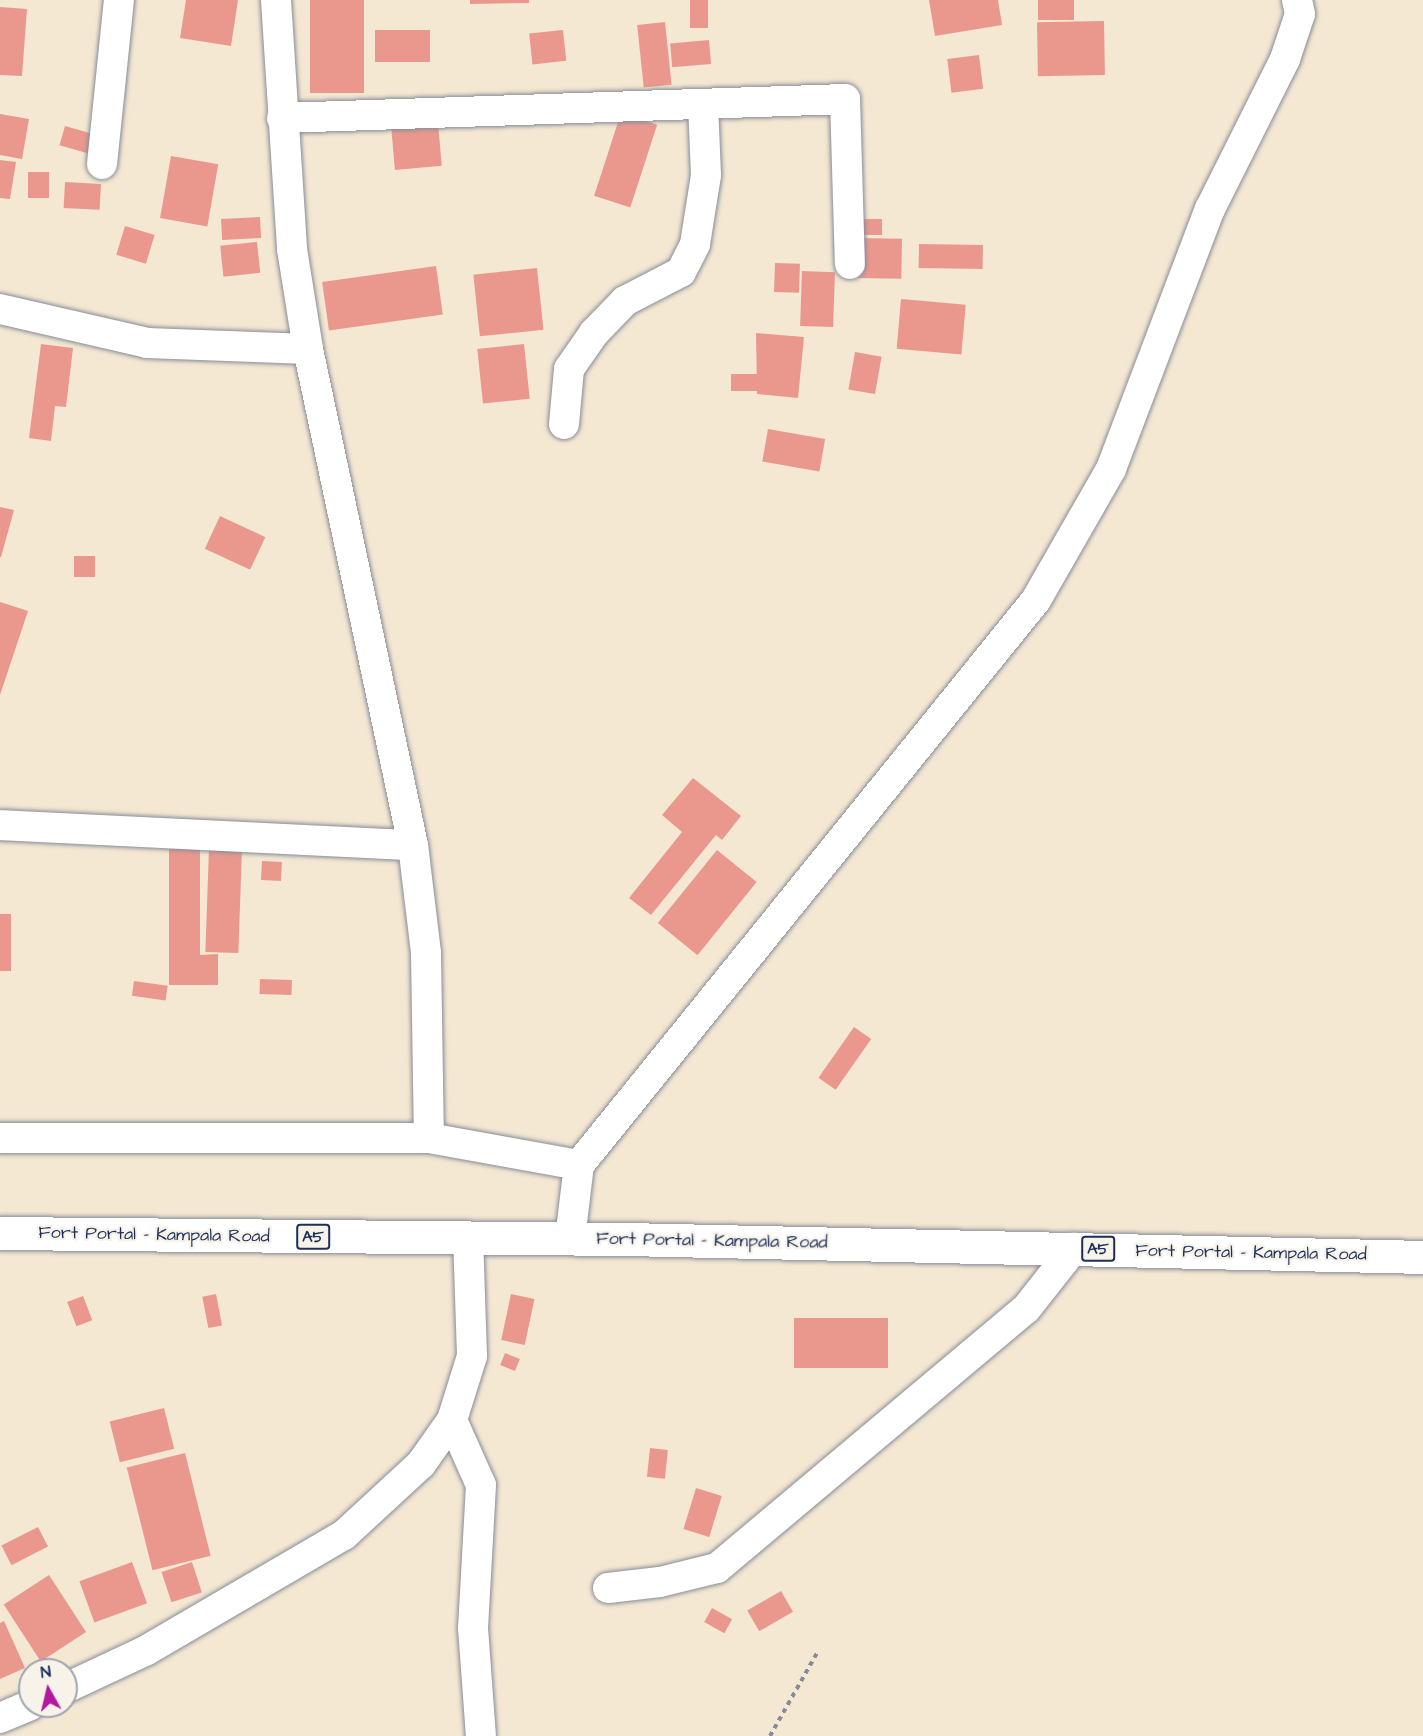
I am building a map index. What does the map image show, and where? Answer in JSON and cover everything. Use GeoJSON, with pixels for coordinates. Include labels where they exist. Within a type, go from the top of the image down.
{"type":"FeatureCollection","features":[{"type":"Feature","properties":{"kind":"main road","name":"Fort Portal - Kampala Road"},"geometry":{"type":"LineString","coordinates":[[0,1233],[626,1239],[1423,1257]]}},
{"type":"Feature","properties":{"kind":"street"},"geometry":{"type":"LineString","coordinates":[[102,164],[119,0]]}},
{"type":"Feature","properties":{"kind":"street"},"geometry":{"type":"LineString","coordinates":[[276,0],[292,249],[308,349],[413,845],[426,952],[429,1138]]}},
{"type":"Feature","properties":{"kind":"street"},"geometry":{"type":"LineString","coordinates":[[570,1239],[579,1165],[1036,600],[1111,469],[1210,209],[1285,59],[1300,14],[1297,0]]}},
{"type":"Feature","properties":{"kind":"street"},"geometry":{"type":"LineString","coordinates":[[282,118],[845,99],[850,264]]}},
{"type":"Feature","properties":{"kind":"street"},"geometry":{"type":"LineString","coordinates":[[564,424],[570,369],[594,333],[625,301],[681,273],[695,244],[706,175],[703,104]]}},
{"type":"Feature","properties":{"kind":"street"},"geometry":{"type":"LineString","coordinates":[[0,309],[147,343],[308,349]]}},
{"type":"Feature","properties":{"kind":"street"},"geometry":{"type":"LineString","coordinates":[[0,825],[413,845]]}},
{"type":"Feature","properties":{"kind":"street"},"geometry":{"type":"LineString","coordinates":[[0,1138],[429,1138],[579,1165]]}},
{"type":"Feature","properties":{"kind":"street"},"geometry":{"type":"LineString","coordinates":[[78,1682],[147,1650],[344,1535],[421,1464],[452,1420],[472,1356],[468,1238]]}},
{"type":"Feature","properties":{"kind":"street"},"geometry":{"type":"LineString","coordinates":[[608,1588],[660,1582],[717,1568],[1026,1309],[1074,1248]]}},
{"type":"Feature","properties":{"kind":"street"},"geometry":{"type":"LineString","coordinates":[[452,1420],[481,1485],[473,1628],[481,1736]]}},
{"type":"Feature","properties":{"kind":"street"},"geometry":{"type":"LineString","coordinates":[[0,1718],[18,1710]]}},
{"type":"Feature","properties":{"kind":"path"},"geometry":{"type":"LineString","coordinates":[[770,1736],[818,1651]]}},
{"type":"Feature","properties":{"kind":"building"},"geometry":{"type":"Polygon","coordinates":[[[186,0],[238,0],[231,46],[180,38],[186,0]]]}},
{"type":"Feature","properties":{"kind":"building"},"geometry":{"type":"Polygon","coordinates":[[[310,0],[364,0],[364,93],[310,93],[310,0]]]}},
{"type":"Feature","properties":{"kind":"building"},"geometry":{"type":"Polygon","coordinates":[[[470,0],[529,0],[529,3],[470,4],[470,0]]]}},
{"type":"Feature","properties":{"kind":"building"},"geometry":{"type":"Polygon","coordinates":[[[690,0],[708,0],[708,28],[690,28],[690,0]]]}},
{"type":"Feature","properties":{"kind":"building"},"geometry":{"type":"Polygon","coordinates":[[[929,0],[998,0],[1002,25],[935,36],[929,0]]]}},
{"type":"Feature","properties":{"kind":"building"},"geometry":{"type":"Polygon","coordinates":[[[1038,0],[1074,0],[1074,20],[1038,20],[1038,0]]]}},
{"type":"Feature","properties":{"kind":"building"},"geometry":{"type":"Polygon","coordinates":[[[0,7],[27,9],[22,76],[0,75],[0,7]]]}},
{"type":"Feature","properties":{"kind":"building"},"geometry":{"type":"Polygon","coordinates":[[[1104,21],[1105,75],[1038,76],[1037,22],[1104,21]]]}},
{"type":"Feature","properties":{"kind":"building"},"geometry":{"type":"Polygon","coordinates":[[[665,22],[672,85],[644,88],[637,25],[665,22]]]}},
{"type":"Feature","properties":{"kind":"building"},"geometry":{"type":"Polygon","coordinates":[[[375,30],[430,30],[430,62],[375,62],[375,30]]]}},
{"type":"Feature","properties":{"kind":"building"},"geometry":{"type":"Polygon","coordinates":[[[563,30],[566,61],[532,64],[529,34],[563,30]]]}},
{"type":"Feature","properties":{"kind":"building"},"geometry":{"type":"Polygon","coordinates":[[[709,40],[711,64],[672,67],[670,43],[709,40]]]}},
{"type":"Feature","properties":{"kind":"building"},"geometry":{"type":"Polygon","coordinates":[[[979,55],[983,89],[951,93],[947,59],[979,55]]]}},
{"type":"Feature","properties":{"kind":"building"},"geometry":{"type":"Polygon","coordinates":[[[621,113],[657,125],[630,207],[594,196],[621,113]]]}},
{"type":"Feature","properties":{"kind":"building"},"geometry":{"type":"Polygon","coordinates":[[[0,114],[29,119],[22,159],[0,155],[0,114]]]}},
{"type":"Feature","properties":{"kind":"building"},"geometry":{"type":"Polygon","coordinates":[[[438,123],[442,166],[395,170],[391,127],[438,123]]]}},
{"type":"Feature","properties":{"kind":"building"},"geometry":{"type":"Polygon","coordinates":[[[65,126],[96,135],[90,154],[59,145],[65,126]]]}},
{"type":"Feature","properties":{"kind":"building"},"geometry":{"type":"Polygon","coordinates":[[[171,156],[218,164],[207,226],[160,218],[171,156]]]}},
{"type":"Feature","properties":{"kind":"building"},"geometry":{"type":"Polygon","coordinates":[[[0,160],[16,162],[10,199],[0,198],[0,160]]]}},
{"type":"Feature","properties":{"kind":"building"},"geometry":{"type":"Polygon","coordinates":[[[28,172],[49,172],[49,198],[28,198],[28,172]]]}},
{"type":"Feature","properties":{"kind":"building"},"geometry":{"type":"Polygon","coordinates":[[[65,182],[101,184],[100,210],[64,208],[65,182]]]}},
{"type":"Feature","properties":{"kind":"building"},"geometry":{"type":"Polygon","coordinates":[[[260,217],[261,238],[222,240],[221,219],[260,217]]]}},
{"type":"Feature","properties":{"kind":"building"},"geometry":{"type":"Polygon","coordinates":[[[860,219],[882,219],[882,235],[860,235],[860,219]]]}},
{"type":"Feature","properties":{"kind":"building"},"geometry":{"type":"Polygon","coordinates":[[[125,226],[155,235],[146,264],[116,255],[125,226]]]}},
{"type":"Feature","properties":{"kind":"building"},"geometry":{"type":"Polygon","coordinates":[[[856,238],[902,239],[901,279],[855,278],[856,238]]]}},
{"type":"Feature","properties":{"kind":"building"},"geometry":{"type":"Polygon","coordinates":[[[257,242],[260,273],[223,277],[220,246],[257,242]]]}},
{"type":"Feature","properties":{"kind":"building"},"geometry":{"type":"Polygon","coordinates":[[[919,244],[983,245],[983,269],[919,268],[919,244]]]}},
{"type":"Feature","properties":{"kind":"building"},"geometry":{"type":"Polygon","coordinates":[[[775,263],[800,264],[799,293],[774,292],[775,263]]]}},
{"type":"Feature","properties":{"kind":"building"},"geometry":{"type":"Polygon","coordinates":[[[436,266],[443,315],[329,331],[322,282],[436,266]]]}},
{"type":"Feature","properties":{"kind":"building"},"geometry":{"type":"Polygon","coordinates":[[[537,268],[543,330],[480,336],[473,275],[537,268]]]}},
{"type":"Feature","properties":{"kind":"building"},"geometry":{"type":"Polygon","coordinates":[[[802,271],[835,272],[833,327],[800,326],[802,271]]]}},
{"type":"Feature","properties":{"kind":"building"},"geometry":{"type":"Polygon","coordinates":[[[901,299],[966,305],[961,354],[897,349],[901,299]]]}},
{"type":"Feature","properties":{"kind":"building"},"geometry":{"type":"Polygon","coordinates":[[[756,333],[804,337],[798,398],[757,394],[756,333]]]}},
{"type":"Feature","properties":{"kind":"building"},"geometry":{"type":"Polygon","coordinates":[[[41,344],[73,348],[66,407],[55,406],[51,441],[29,438],[41,344]]]}},
{"type":"Feature","properties":{"kind":"building"},"geometry":{"type":"Polygon","coordinates":[[[524,344],[530,399],[483,404],[477,349],[524,344]]]}},
{"type":"Feature","properties":{"kind":"building"},"geometry":{"type":"Polygon","coordinates":[[[855,352],[882,357],[875,394],[848,389],[855,352]]]}},
{"type":"Feature","properties":{"kind":"building"},"geometry":{"type":"Polygon","coordinates":[[[731,374],[757,374],[757,391],[731,391],[731,374]]]}},
{"type":"Feature","properties":{"kind":"building"},"geometry":{"type":"Polygon","coordinates":[[[768,429],[825,439],[819,472],[762,461],[768,429]]]}},
{"type":"Feature","properties":{"kind":"building"},"geometry":{"type":"Polygon","coordinates":[[[0,507],[14,510],[1,557],[0,557],[0,507]]]}},
{"type":"Feature","properties":{"kind":"building"},"geometry":{"type":"Polygon","coordinates":[[[220,516],[265,537],[250,570],[205,549],[220,516]]]}},
{"type":"Feature","properties":{"kind":"building"},"geometry":{"type":"Polygon","coordinates":[[[74,556],[95,556],[95,577],[74,577],[74,556]]]}},
{"type":"Feature","properties":{"kind":"building"},"geometry":{"type":"Polygon","coordinates":[[[0,602],[28,611],[0,695],[0,602]]]}},
{"type":"Feature","properties":{"kind":"building"},"geometry":{"type":"Polygon","coordinates":[[[693,778],[741,816],[722,840],[716,835],[651,915],[629,898],[682,832],[662,815],[693,778]]]}},
{"type":"Feature","properties":{"kind":"building"},"geometry":{"type":"Polygon","coordinates":[[[209,848],[242,849],[238,953],[205,952],[209,848]]]}},
{"type":"Feature","properties":{"kind":"building"},"geometry":{"type":"Polygon","coordinates":[[[169,849],[200,849],[200,955],[218,954],[218,985],[169,985],[169,849]]]}},
{"type":"Feature","properties":{"kind":"building"},"geometry":{"type":"Polygon","coordinates":[[[717,850],[757,882],[697,955],[658,923],[717,850]]]}},
{"type":"Feature","properties":{"kind":"building"},"geometry":{"type":"Polygon","coordinates":[[[262,861],[282,862],[281,881],[261,880],[262,861]]]}},
{"type":"Feature","properties":{"kind":"building"},"geometry":{"type":"Polygon","coordinates":[[[0,914],[11,914],[11,971],[0,971],[0,914]]]}},
{"type":"Feature","properties":{"kind":"building"},"geometry":{"type":"Polygon","coordinates":[[[260,979],[292,980],[291,995],[259,994],[260,979]]]}},
{"type":"Feature","properties":{"kind":"building"},"geometry":{"type":"Polygon","coordinates":[[[134,981],[168,986],[166,1001],[132,996],[134,981]]]}},
{"type":"Feature","properties":{"kind":"building"},"geometry":{"type":"Polygon","coordinates":[[[854,1027],[871,1039],[836,1090],[818,1078],[854,1027]]]}},
{"type":"Feature","properties":{"kind":"building"},"geometry":{"type":"Polygon","coordinates":[[[216,1294],[222,1325],[208,1328],[202,1297],[216,1294]]]}},
{"type":"Feature","properties":{"kind":"building"},"geometry":{"type":"Polygon","coordinates":[[[511,1294],[534,1299],[525,1345],[501,1340],[511,1294]]]}},
{"type":"Feature","properties":{"kind":"building"},"geometry":{"type":"Polygon","coordinates":[[[83,1296],[92,1320],[76,1326],[67,1302],[83,1296]]]}},
{"type":"Feature","properties":{"kind":"building"},"geometry":{"type":"Polygon","coordinates":[[[794,1318],[888,1318],[888,1368],[794,1368],[794,1318]]]}},
{"type":"Feature","properties":{"kind":"building"},"geometry":{"type":"Polygon","coordinates":[[[505,1353],[520,1359],[515,1371],[500,1365],[505,1353]]]}},
{"type":"Feature","properties":{"kind":"building"},"geometry":{"type":"Polygon","coordinates":[[[164,1408],[174,1449],[120,1462],[110,1422],[164,1408]]]}},
{"type":"Feature","properties":{"kind":"building"},"geometry":{"type":"Polygon","coordinates":[[[650,1448],[668,1450],[665,1479],[647,1477],[650,1448]]]}},
{"type":"Feature","properties":{"kind":"building"},"geometry":{"type":"Polygon","coordinates":[[[185,1453],[211,1556],[152,1570],[127,1468],[185,1453]]]}},
{"type":"Feature","properties":{"kind":"building"},"geometry":{"type":"Polygon","coordinates":[[[696,1488],[722,1496],[709,1537],[683,1529],[696,1488]]]}},
{"type":"Feature","properties":{"kind":"building"},"geometry":{"type":"Polygon","coordinates":[[[38,1527],[48,1547],[11,1565],[1,1546],[38,1527]]]}},
{"type":"Feature","properties":{"kind":"building"},"geometry":{"type":"Polygon","coordinates":[[[132,1562],[147,1603],[94,1622],[79,1581],[132,1562]]]}},
{"type":"Feature","properties":{"kind":"building"},"geometry":{"type":"Polygon","coordinates":[[[192,1562],[202,1592],[171,1602],[162,1572],[192,1562]]]}},
{"type":"Feature","properties":{"kind":"building"},"geometry":{"type":"Polygon","coordinates":[[[49,1575],[86,1632],[46,1658],[39,1658],[4,1604],[49,1575]]]}},
{"type":"Feature","properties":{"kind":"building"},"geometry":{"type":"Polygon","coordinates":[[[781,1591],[793,1612],[759,1631],[747,1610],[781,1591]]]}},
{"type":"Feature","properties":{"kind":"building"},"geometry":{"type":"Polygon","coordinates":[[[712,1608],[732,1619],[724,1633],[704,1622],[712,1608]]]}},
{"type":"Feature","properties":{"kind":"building"},"geometry":{"type":"Polygon","coordinates":[[[4,1621],[21,1658],[18,1658],[18,1671],[0,1679],[0,1623],[4,1621]]]}}]}
